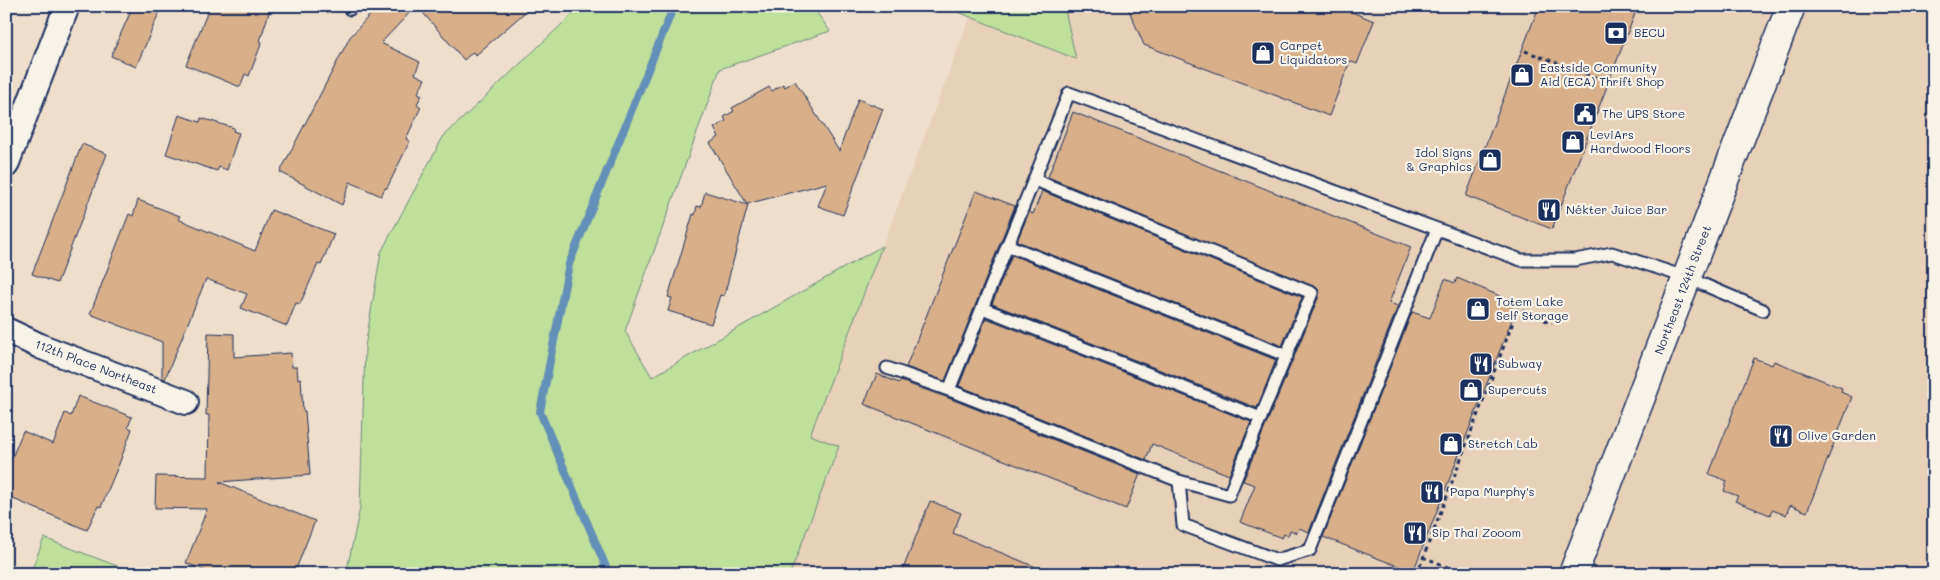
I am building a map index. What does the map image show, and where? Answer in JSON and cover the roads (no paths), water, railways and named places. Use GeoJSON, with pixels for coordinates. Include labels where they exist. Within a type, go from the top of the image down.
{"type":"FeatureCollection","features":[{"type":"Feature","properties":{"kind":"main road","name":"Northeast 124th Street"},"geometry":{"type":"LineString","coordinates":[[1573,574],[1791,6]]}},
{"type":"Feature","properties":{"kind":"street"},"geometry":{"type":"LineString","coordinates":[[6,166],[67,6]]}},
{"type":"Feature","properties":{"kind":"street","name":"112th Place Northeast"},"geometry":{"type":"LineString","coordinates":[[6,330],[42,347],[186,402]]}},
{"type":"Feature","properties":{"kind":"lane"},"geometry":{"type":"LineString","coordinates":[[949,390],[1069,93],[1521,260],[1575,260],[1612,252],[1688,278],[1763,310]]}},
{"type":"Feature","properties":{"kind":"lane"},"geometry":{"type":"LineString","coordinates":[[887,368],[949,390],[1179,481],[1229,495],[1312,293],[1035,180]]}},
{"type":"Feature","properties":{"kind":"lane"},"geometry":{"type":"LineString","coordinates":[[1179,481],[1183,526],[1277,560],[1310,550],[1437,229]]}},
{"type":"Feature","properties":{"kind":"lane"},"geometry":{"type":"LineString","coordinates":[[1007,246],[1287,356]]}},
{"type":"Feature","properties":{"kind":"lane"},"geometry":{"type":"LineString","coordinates":[[982,308],[1261,418]]}},
{"type":"Feature","properties":{"kind":"waterway"},"geometry":{"type":"LineString","coordinates":[[609,574],[540,412],[569,264],[674,6]]}},
{"type":"Feature","properties":{"kind":"place","name":"BECU"},"geometry":{"type":"Point","coordinates":[1616,33]}},
{"type":"Feature","properties":{"kind":"place","name":"Carpet Liquidators"},"geometry":{"type":"Point","coordinates":[1263,53]}},
{"type":"Feature","properties":{"kind":"place","name":"Eastside Community Aid (ECA) Thrift Shop"},"geometry":{"type":"Point","coordinates":[1522,75]}},
{"type":"Feature","properties":{"kind":"place","name":"The UPS Store"},"geometry":{"type":"Point","coordinates":[1585,114]}},
{"type":"Feature","properties":{"kind":"place","name":"LeviArs Hardwood Floors"},"geometry":{"type":"Point","coordinates":[1573,142]}},
{"type":"Feature","properties":{"kind":"place","name":"Idol Signs & Graphics"},"geometry":{"type":"Point","coordinates":[1490,160]}},
{"type":"Feature","properties":{"kind":"place","name":"Nékter Juice Bar"},"geometry":{"type":"Point","coordinates":[1549,210]}},
{"type":"Feature","properties":{"kind":"place","name":"Totem Lake Self Storage"},"geometry":{"type":"Point","coordinates":[1478,309]}},
{"type":"Feature","properties":{"kind":"place","name":"Subway"},"geometry":{"type":"Point","coordinates":[1481,364]}},
{"type":"Feature","properties":{"kind":"place","name":"Supercuts"},"geometry":{"type":"Point","coordinates":[1471,390]}},
{"type":"Feature","properties":{"kind":"place","name":"Olive Garden"},"geometry":{"type":"Point","coordinates":[1781,436]}},
{"type":"Feature","properties":{"kind":"place","name":"Stretch Lab"},"geometry":{"type":"Point","coordinates":[1451,444]}},
{"type":"Feature","properties":{"kind":"place","name":"Papa Murphy's"},"geometry":{"type":"Point","coordinates":[1432,492]}},
{"type":"Feature","properties":{"kind":"place","name":"Sip Thai Zooom"},"geometry":{"type":"Point","coordinates":[1415,533]}}]}
